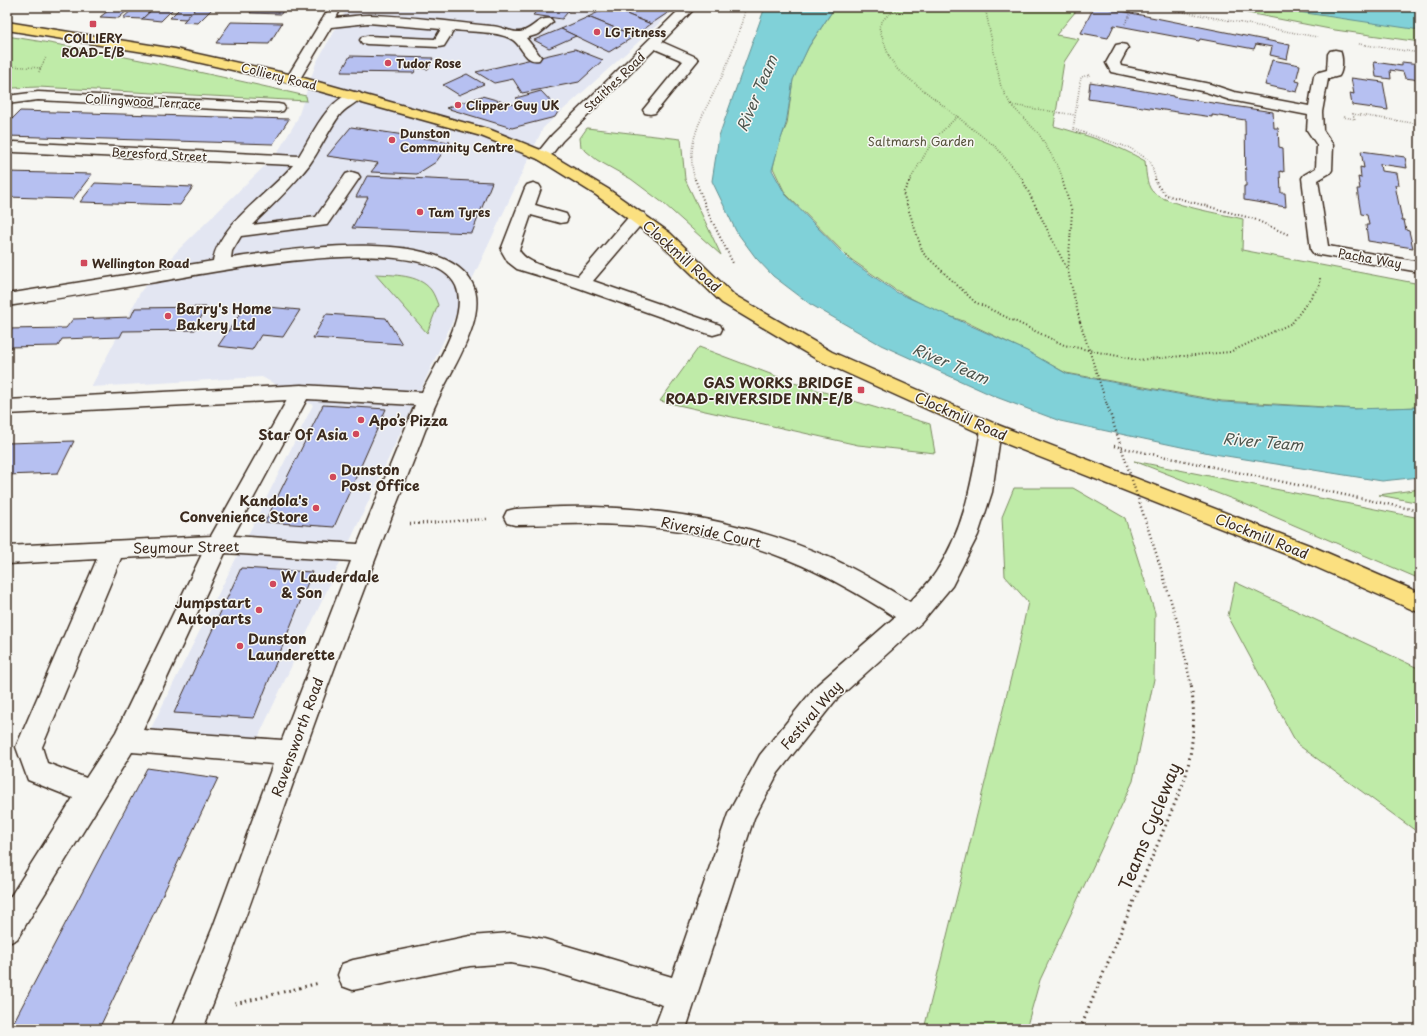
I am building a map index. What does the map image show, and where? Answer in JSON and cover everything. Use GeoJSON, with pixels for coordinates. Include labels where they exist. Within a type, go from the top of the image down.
{"type":"FeatureCollection","features":[{"type":"Feature","properties":{"kind":"main road","name":"Colliery Road"},"geometry":{"type":"LineString","coordinates":[[7,26],[175,53],[293,79],[486,134],[543,156]]}},
{"type":"Feature","properties":{"kind":"main road","name":"Clockmill Road"},"geometry":{"type":"LineString","coordinates":[[543,156],[602,192],[664,236],[728,299],[825,356],[991,430],[1301,551],[1420,603]]}},
{"type":"Feature","properties":{"kind":"street"},"geometry":{"type":"LineString","coordinates":[[293,79],[336,7]]}},
{"type":"Feature","properties":{"kind":"street","name":"Staithes Road"},"geometry":{"type":"LineString","coordinates":[[543,156],[557,138],[687,10]]}},
{"type":"Feature","properties":{"kind":"street"},"geometry":{"type":"LineString","coordinates":[[327,23],[368,19],[452,25],[495,30],[518,36],[534,31],[546,22]]}},
{"type":"Feature","properties":{"kind":"street"},"geometry":{"type":"LineString","coordinates":[[367,40],[439,43],[452,25]]}},
{"type":"Feature","properties":{"kind":"street"},"geometry":{"type":"LineString","coordinates":[[518,36],[534,57]]}},
{"type":"Feature","properties":{"kind":"street"},"geometry":{"type":"LineString","coordinates":[[650,110],[691,60],[653,43]]}},
{"type":"Feature","properties":{"kind":"street"},"geometry":{"type":"LineString","coordinates":[[1121,48],[1113,63],[1116,69],[1210,88],[1230,96],[1315,112]]}},
{"type":"Feature","properties":{"kind":"street"},"geometry":{"type":"LineString","coordinates":[[1320,250],[1310,178],[1324,170],[1325,145],[1315,130],[1315,112],[1321,76],[1334,74],[1335,54]]}},
{"type":"Feature","properties":{"kind":"street"},"geometry":{"type":"LineString","coordinates":[[7,300],[221,265],[223,251],[235,232],[293,175],[304,161],[334,112],[355,96]]}},
{"type":"Feature","properties":{"kind":"street","name":"Collingwood Terrace"},"geometry":{"type":"LineString","coordinates":[[7,100],[27,97],[278,108]]}},
{"type":"Feature","properties":{"kind":"street","name":"Beresford Street"},"geometry":{"type":"LineString","coordinates":[[14,147],[304,161]]}},
{"type":"Feature","properties":{"kind":"street"},"geometry":{"type":"LineString","coordinates":[[235,232],[321,221],[352,177]]}},
{"type":"Feature","properties":{"kind":"street"},"geometry":{"type":"LineString","coordinates":[[533,188],[510,250],[514,258],[523,265],[582,283],[713,329]]}},
{"type":"Feature","properties":{"kind":"street"},"geometry":{"type":"LineString","coordinates":[[526,208],[560,218]]}},
{"type":"Feature","properties":{"kind":"street"},"geometry":{"type":"LineString","coordinates":[[582,283],[638,217]]}},
{"type":"Feature","properties":{"kind":"street","name":"Pacha Way"},"geometry":{"type":"LineString","coordinates":[[1320,250],[1420,267]]}},
{"type":"Feature","properties":{"kind":"street","name":"Ravensworth Road"},"geometry":{"type":"LineString","coordinates":[[190,1021],[364,553],[428,399],[466,318],[469,302],[467,290],[462,280],[454,270],[429,258],[410,254],[381,251],[350,251],[308,254],[221,265]]}},
{"type":"Feature","properties":{"kind":"street"},"geometry":{"type":"LineString","coordinates":[[7,407],[301,392],[428,399]]}},
{"type":"Feature","properties":{"kind":"street"},"geometry":{"type":"LineString","coordinates":[[7,929],[125,740],[218,544],[301,392]]}},
{"type":"Feature","properties":{"kind":"street","name":"Festival Way"},"geometry":{"type":"LineString","coordinates":[[670,1029],[742,814],[769,764],[826,693],[913,616],[944,579],[967,535],[981,492],[991,430]]}},
{"type":"Feature","properties":{"kind":"street","name":"Riverside Court"},"geometry":{"type":"LineString","coordinates":[[515,517],[605,516],[660,521],[721,531],[773,545],[820,564],[872,590],[913,616]]}},
{"type":"Feature","properties":{"kind":"street","name":"Seymour Street"},"geometry":{"type":"LineString","coordinates":[[7,555],[218,544],[364,553]]}},
{"type":"Feature","properties":{"kind":"street"},"geometry":{"type":"LineString","coordinates":[[92,793],[37,771],[29,747],[113,549]]}},
{"type":"Feature","properties":{"kind":"street"},"geometry":{"type":"LineString","coordinates":[[125,740],[290,753]]}},
{"type":"Feature","properties":{"kind":"street"},"geometry":{"type":"LineString","coordinates":[[353,975],[470,951],[510,948],[544,954],[681,995]]}},
{"type":"Feature","properties":{"kind":"path"},"geometry":{"type":"LineString","coordinates":[[736,268],[709,215],[696,183],[692,164],[692,146],[700,115],[722,75],[739,34],[746,7]]}},
{"type":"Feature","properties":{"kind":"path"},"geometry":{"type":"LineString","coordinates":[[905,7],[887,15],[882,20],[879,27],[889,57],[898,70],[912,82],[958,116],[997,148],[1021,177],[1068,271]]}},
{"type":"Feature","properties":{"kind":"path"},"geometry":{"type":"LineString","coordinates":[[985,7],[1001,88],[1011,104],[1039,134],[1059,168],[1072,212],[1068,271]]}},
{"type":"Feature","properties":{"kind":"path"},"geometry":{"type":"LineString","coordinates":[[1157,7],[1320,38]]}},
{"type":"Feature","properties":{"kind":"path"},"geometry":{"type":"LineString","coordinates":[[27,97],[42,68],[51,33]]}},
{"type":"Feature","properties":{"kind":"path"},"geometry":{"type":"LineString","coordinates":[[1357,44],[1420,53]]}},
{"type":"Feature","properties":{"kind":"path"},"geometry":{"type":"LineString","coordinates":[[7,66],[42,68]]}},
{"type":"Feature","properties":{"kind":"path"},"geometry":{"type":"LineString","coordinates":[[958,116],[934,139],[903,193],[923,253],[976,302],[1064,345],[1136,360],[1230,352],[1292,323],[1320,285],[1320,250],[1254,219],[1166,195],[1157,184],[1150,161],[1130,148],[1073,129],[1081,78],[1116,69]]}},
{"type":"Feature","properties":{"kind":"path"},"geometry":{"type":"LineString","coordinates":[[1011,104],[1075,115]]}},
{"type":"Feature","properties":{"kind":"path"},"geometry":{"type":"LineString","coordinates":[[1315,112],[1355,119],[1353,114],[1419,124],[1420,128]]}},
{"type":"Feature","properties":{"kind":"path","name":"Teams Cycleway"},"geometry":{"type":"LineString","coordinates":[[1068,271],[1080,322],[1186,647],[1193,690],[1193,740],[1186,779],[1080,1029]]}},
{"type":"Feature","properties":{"kind":"path"},"geometry":{"type":"LineString","coordinates":[[1110,445],[1420,511]]}},
{"type":"Feature","properties":{"kind":"path"},"geometry":{"type":"LineString","coordinates":[[376,527],[515,517]]}},
{"type":"Feature","properties":{"kind":"path"},"geometry":{"type":"LineString","coordinates":[[190,1021],[353,975]]}},
{"type":"Feature","properties":{"kind":"shaded area"},"geometry":{"type":"Polygon","coordinates":[[[348,7],[676,8],[543,128],[256,742],[150,730],[313,405],[262,377],[91,387],[141,291],[179,249],[276,155],[297,120],[316,63],[348,7]]]}},
{"type":"Feature","properties":{"kind":"green space","name":"Saltmarsh Garden"},"geometry":{"type":"Polygon","coordinates":[[[835,7],[1072,7],[1076,11],[1056,35],[1079,39],[1064,62],[1054,126],[1112,145],[1145,161],[1150,188],[1159,196],[1169,201],[1209,212],[1243,219],[1242,250],[1420,284],[1420,407],[1360,409],[1222,401],[1066,373],[1028,352],[966,322],[933,310],[894,289],[849,258],[785,193],[773,168],[778,145],[787,124],[793,79],[808,48],[835,7]]]}},
{"type":"Feature","properties":{"kind":"green space"},"geometry":{"type":"Polygon","coordinates":[[[1217,7],[1420,7],[1420,42],[1335,30],[1217,7]]]}},
{"type":"Feature","properties":{"kind":"green space"},"geometry":{"type":"Polygon","coordinates":[[[7,36],[157,63],[232,79],[306,96],[307,101],[38,87],[14,88],[7,90],[7,36]]]}},
{"type":"Feature","properties":{"kind":"green space"},"geometry":{"type":"Polygon","coordinates":[[[587,128],[681,139],[685,179],[721,255],[663,203],[631,179],[597,160],[581,147],[580,138],[587,128]]]}},
{"type":"Feature","properties":{"kind":"green space"},"geometry":{"type":"Polygon","coordinates":[[[375,274],[397,275],[413,278],[426,285],[431,290],[438,305],[427,333],[375,274]]]}},
{"type":"Feature","properties":{"kind":"green space"},"geometry":{"type":"Polygon","coordinates":[[[699,347],[794,383],[930,424],[935,453],[858,445],[660,401],[699,347]]]}},
{"type":"Feature","properties":{"kind":"green space"},"geometry":{"type":"Polygon","coordinates":[[[1134,461],[1420,518],[1420,579],[1240,502],[1134,461]]]}},
{"type":"Feature","properties":{"kind":"green space"},"geometry":{"type":"Polygon","coordinates":[[[1014,488],[1073,488],[1125,518],[1155,613],[1154,679],[1133,781],[1040,980],[1026,1029],[924,1029],[1017,653],[1028,602],[1005,576],[1002,517],[1014,488]]]}},
{"type":"Feature","properties":{"kind":"green space"},"geometry":{"type":"Polygon","coordinates":[[[1420,489],[1420,503],[1379,495],[1420,489]]]}},
{"type":"Feature","properties":{"kind":"green space"},"geometry":{"type":"Polygon","coordinates":[[[1235,582],[1420,669],[1420,834],[1297,744],[1228,616],[1235,582]]]}},
{"type":"Feature","properties":{"kind":"water","name":"River Team"},"geometry":{"type":"Polygon","coordinates":[[[765,7],[835,7],[809,46],[793,80],[786,124],[772,170],[785,194],[848,259],[896,292],[1027,351],[1067,374],[1222,402],[1354,409],[1420,407],[1420,477],[1382,481],[1214,454],[1060,421],[996,397],[881,345],[810,304],[773,276],[756,258],[736,231],[712,181],[719,136],[765,7]]]}},
{"type":"Feature","properties":{"kind":"water"},"geometry":{"type":"Polygon","coordinates":[[[1278,7],[1420,7],[1420,30],[1292,11],[1278,7]]]}},
{"type":"Feature","properties":{"kind":"building"},"geometry":{"type":"Polygon","coordinates":[[[94,7],[113,7],[108,10],[91,9],[94,7]]]}},
{"type":"Feature","properties":{"kind":"building"},"geometry":{"type":"Polygon","coordinates":[[[113,7],[131,7],[119,18],[100,17],[113,7]]]}},
{"type":"Feature","properties":{"kind":"building"},"geometry":{"type":"Polygon","coordinates":[[[135,7],[155,7],[142,19],[123,18],[135,7]]]}},
{"type":"Feature","properties":{"kind":"building"},"geometry":{"type":"Polygon","coordinates":[[[155,7],[175,7],[161,21],[142,19],[155,7]]]}},
{"type":"Feature","properties":{"kind":"building"},"geometry":{"type":"Polygon","coordinates":[[[181,7],[197,7],[186,19],[170,18],[181,7]]]}},
{"type":"Feature","properties":{"kind":"building"},"geometry":{"type":"Polygon","coordinates":[[[197,7],[214,7],[198,23],[183,22],[197,7]]]}},
{"type":"Feature","properties":{"kind":"building"},"geometry":{"type":"Polygon","coordinates":[[[254,7],[285,7],[281,14],[250,13],[254,7]]]}},
{"type":"Feature","properties":{"kind":"building"},"geometry":{"type":"Polygon","coordinates":[[[540,7],[572,7],[562,19],[533,15],[540,7]]]}},
{"type":"Feature","properties":{"kind":"building"},"geometry":{"type":"Polygon","coordinates":[[[577,7],[602,7],[598,11],[577,7]]]}},
{"type":"Feature","properties":{"kind":"building"},"geometry":{"type":"Polygon","coordinates":[[[609,7],[673,7],[675,8],[651,24],[609,7]]]}},
{"type":"Feature","properties":{"kind":"building"},"geometry":{"type":"Polygon","coordinates":[[[609,7],[651,24],[635,36],[588,17],[609,7]]]}},
{"type":"Feature","properties":{"kind":"building"},"geometry":{"type":"Polygon","coordinates":[[[1094,7],[1101,7],[1290,45],[1287,59],[1270,55],[1272,47],[1256,44],[1254,49],[1200,39],[1199,41],[1114,25],[1108,38],[1081,33],[1094,7]]]}},
{"type":"Feature","properties":{"kind":"building","name":"LG Fitness"},"geometry":{"type":"Polygon","coordinates":[[[588,17],[635,36],[609,52],[561,29],[588,17]]]}},
{"type":"Feature","properties":{"kind":"building"},"geometry":{"type":"Polygon","coordinates":[[[231,22],[282,23],[269,44],[216,43],[231,22]]]}},
{"type":"Feature","properties":{"kind":"building"},"geometry":{"type":"Polygon","coordinates":[[[561,29],[576,36],[549,48],[534,40],[561,29]]]}},
{"type":"Feature","properties":{"kind":"building"},"geometry":{"type":"Polygon","coordinates":[[[575,49],[603,60],[579,82],[522,93],[513,79],[494,83],[476,72],[575,49]]]}},
{"type":"Feature","properties":{"kind":"building","name":"Tudor Rose"},"geometry":{"type":"Polygon","coordinates":[[[350,56],[433,58],[428,69],[416,68],[414,73],[341,72],[350,56]]]}},
{"type":"Feature","properties":{"kind":"building"},"geometry":{"type":"Polygon","coordinates":[[[1272,60],[1300,65],[1296,81],[1300,82],[1297,92],[1265,85],[1272,60]]]}},
{"type":"Feature","properties":{"kind":"building"},"geometry":{"type":"Polygon","coordinates":[[[1374,62],[1402,66],[1402,62],[1420,64],[1420,80],[1405,78],[1403,72],[1390,70],[1391,79],[1376,77],[1374,62]]]}},
{"type":"Feature","properties":{"kind":"building"},"geometry":{"type":"Polygon","coordinates":[[[467,74],[484,84],[459,95],[443,85],[467,74]]]}},
{"type":"Feature","properties":{"kind":"building"},"geometry":{"type":"Polygon","coordinates":[[[1351,78],[1383,82],[1388,110],[1352,105],[1350,93],[1354,94],[1351,78]]]}},
{"type":"Feature","properties":{"kind":"building"},"geometry":{"type":"Polygon","coordinates":[[[1090,82],[1173,97],[1273,112],[1274,128],[1278,128],[1279,147],[1283,148],[1284,172],[1280,171],[1281,193],[1285,193],[1286,207],[1244,200],[1244,186],[1246,186],[1245,120],[1212,115],[1212,117],[1088,99],[1090,82]]]}},
{"type":"Feature","properties":{"kind":"building"},"geometry":{"type":"Polygon","coordinates":[[[541,91],[559,110],[555,117],[512,128],[446,108],[482,96],[518,106],[523,105],[516,98],[541,91]]]}},
{"type":"Feature","properties":{"kind":"building"},"geometry":{"type":"Polygon","coordinates":[[[20,111],[289,119],[273,144],[7,136],[7,124],[20,111]]]}},
{"type":"Feature","properties":{"kind":"building"},"geometry":{"type":"Polygon","coordinates":[[[351,127],[450,142],[436,162],[417,174],[371,172],[378,163],[327,156],[351,127]]]}},
{"type":"Feature","properties":{"kind":"building"},"geometry":{"type":"Polygon","coordinates":[[[1361,151],[1405,157],[1407,168],[1380,164],[1381,171],[1397,173],[1399,185],[1395,185],[1402,220],[1404,220],[1406,230],[1409,231],[1413,248],[1368,241],[1366,225],[1369,225],[1367,215],[1361,214],[1357,189],[1360,189],[1358,177],[1361,178],[1360,167],[1364,168],[1361,151]]]}},
{"type":"Feature","properties":{"kind":"building"},"geometry":{"type":"Polygon","coordinates":[[[7,172],[92,174],[73,199],[7,197],[7,172]]]}},
{"type":"Feature","properties":{"kind":"building","name":"Tam Tyres"},"geometry":{"type":"Polygon","coordinates":[[[367,176],[492,182],[472,233],[352,228],[368,197],[356,197],[367,176]]]}},
{"type":"Feature","properties":{"kind":"building"},"geometry":{"type":"Polygon","coordinates":[[[95,183],[193,187],[180,205],[80,202],[95,183]]]}},
{"type":"Feature","properties":{"kind":"building"},"geometry":{"type":"Polygon","coordinates":[[[246,305],[300,310],[283,337],[261,335],[252,350],[218,346],[246,305]]]}},
{"type":"Feature","properties":{"kind":"building"},"geometry":{"type":"Polygon","coordinates":[[[206,307],[195,330],[123,331],[120,337],[62,339],[58,346],[7,347],[7,329],[66,328],[73,319],[131,317],[135,308],[206,307]]]}},
{"type":"Feature","properties":{"kind":"building"},"geometry":{"type":"Polygon","coordinates":[[[326,314],[386,318],[402,344],[313,338],[326,314]]]}},
{"type":"Feature","properties":{"kind":"building"},"geometry":{"type":"Polygon","coordinates":[[[323,405],[386,409],[334,527],[265,522],[323,405]]]}},
{"type":"Feature","properties":{"kind":"building"},"geometry":{"type":"Polygon","coordinates":[[[74,441],[58,473],[7,475],[7,443],[74,441]]]}},
{"type":"Feature","properties":{"kind":"building"},"geometry":{"type":"Polygon","coordinates":[[[241,568],[312,572],[254,718],[174,713],[241,568]]]}},
{"type":"Feature","properties":{"kind":"building"},"geometry":{"type":"Polygon","coordinates":[[[147,768],[218,778],[99,1029],[10,1029],[147,768]]]}},
{"type":"Feature","properties":{"kind":"place","name":"COLLIERY ROAD-E/B"},"geometry":{"type":"Point","coordinates":[93,24]}},
{"type":"Feature","properties":{"kind":"place","name":"LG Fitness"},"geometry":{"type":"Point","coordinates":[597,32]}},
{"type":"Feature","properties":{"kind":"place","name":"Tudor Rose"},"geometry":{"type":"Point","coordinates":[388,63]}},
{"type":"Feature","properties":{"kind":"place","name":"Clipper Guy UK"},"geometry":{"type":"Point","coordinates":[458,105]}},
{"type":"Feature","properties":{"kind":"place","name":"Dunston Community Centre"},"geometry":{"type":"Point","coordinates":[392,140]}},
{"type":"Feature","properties":{"kind":"place","name":"Tam Tyres"},"geometry":{"type":"Point","coordinates":[420,212]}},
{"type":"Feature","properties":{"kind":"place","name":"Wellington Road"},"geometry":{"type":"Point","coordinates":[84,263]}},
{"type":"Feature","properties":{"kind":"place","name":"Barry's Home Bakery Ltd"},"geometry":{"type":"Point","coordinates":[168,316]}},
{"type":"Feature","properties":{"kind":"place","name":"GAS WORKS BRIDGE ROAD-RIVERSIDE INN-E/B"},"geometry":{"type":"Point","coordinates":[861,390]}},
{"type":"Feature","properties":{"kind":"place","name":"Apo’s Pizza"},"geometry":{"type":"Point","coordinates":[361,420]}},
{"type":"Feature","properties":{"kind":"place","name":"Star Of Asia"},"geometry":{"type":"Point","coordinates":[356,434]}},
{"type":"Feature","properties":{"kind":"place","name":"Dunston Post Office"},"geometry":{"type":"Point","coordinates":[333,477]}},
{"type":"Feature","properties":{"kind":"place","name":"Kandola's Convenience Store"},"geometry":{"type":"Point","coordinates":[316,508]}},
{"type":"Feature","properties":{"kind":"place","name":"W Lauderdale & Son"},"geometry":{"type":"Point","coordinates":[273,584]}},
{"type":"Feature","properties":{"kind":"place","name":"Jumpstart Autoparts"},"geometry":{"type":"Point","coordinates":[259,610]}},
{"type":"Feature","properties":{"kind":"place","name":"Dunston Launderette"},"geometry":{"type":"Point","coordinates":[240,646]}}]}
